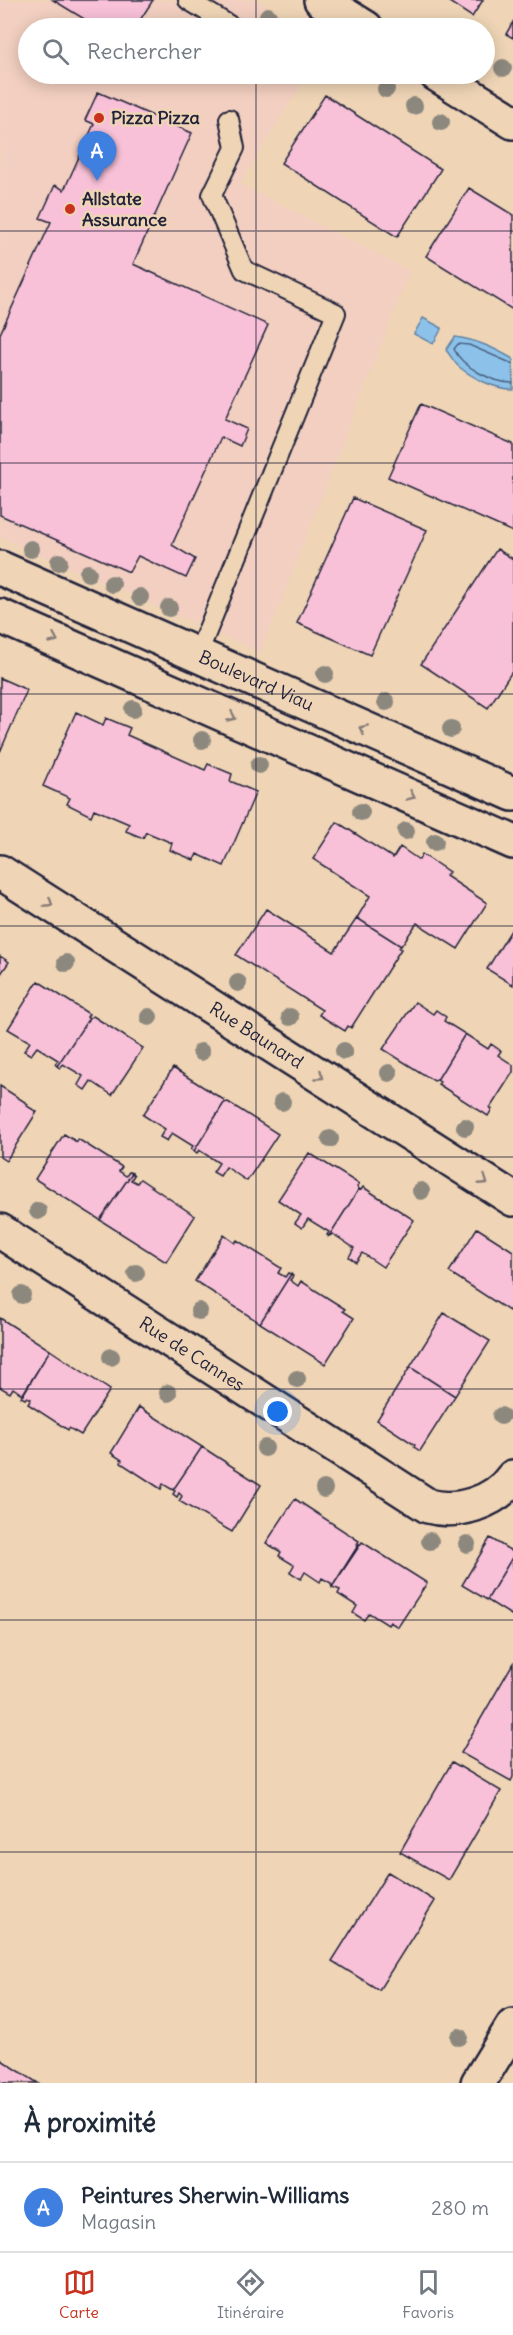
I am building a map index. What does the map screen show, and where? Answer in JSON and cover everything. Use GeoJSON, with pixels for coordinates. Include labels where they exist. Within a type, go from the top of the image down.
{"type":"FeatureCollection","features":[{"type":"Feature","properties":{"kind":"street"},"geometry":{"type":"LineString","coordinates":[[321,0],[350,18]]}},
{"type":"Feature","properties":{"kind":"street"},"geometry":{"type":"LineString","coordinates":[[452,84],[513,122]]}},
{"type":"Feature","properties":{"kind":"street","name":"Boulevard Viau"},"geometry":{"type":"LineString","coordinates":[[0,568],[513,794]]}},
{"type":"Feature","properties":{"kind":"street"},"geometry":{"type":"LineString","coordinates":[[0,616],[513,842]]}},
{"type":"Feature","properties":{"kind":"street","name":"Rue Baunard"},"geometry":{"type":"LineString","coordinates":[[0,872],[513,1199]]}},
{"type":"Feature","properties":{"kind":"street","name":"Rue de Cannes"},"geometry":{"type":"LineString","coordinates":[[0,1231],[428,1506],[441,1509],[466,1506],[489,1498],[512,1480]]}},
{"type":"Feature","properties":{"kind":"street"},"geometry":{"type":"LineString","coordinates":[[478,2083],[513,2026]]}},
{"type":"Feature","properties":{"kind":"lane"},"geometry":{"type":"LineString","coordinates":[[188,0],[218,18]]}},
{"type":"Feature","properties":{"kind":"lane"},"geometry":{"type":"LineString","coordinates":[[196,656],[336,313],[244,270],[212,195],[236,148],[229,119]]}},
{"type":"Feature","properties":{"kind":"shaded area"},"geometry":{"type":"Polygon","coordinates":[[[0,0],[257,0],[286,18],[18,18],[18,84],[302,84],[240,184],[410,271],[261,653],[0,537],[0,0]]]}},
{"type":"Feature","properties":{"kind":"water"},"geometry":{"type":"Polygon","coordinates":[[[423,318],[442,328],[433,344],[414,334],[423,318]]]}},
{"type":"Feature","properties":{"kind":"water"},"geometry":{"type":"Polygon","coordinates":[[[455,337],[485,345],[513,359],[513,389],[484,382],[458,366],[446,350],[455,337]]]}},
{"type":"Feature","properties":{"kind":"building"},"geometry":{"type":"Polygon","coordinates":[[[53,0],[153,0],[141,18],[83,18],[53,0]]]}},
{"type":"Feature","properties":{"kind":"building"},"geometry":{"type":"Polygon","coordinates":[[[446,0],[483,0],[472,17],[446,0]]]}},
{"type":"Feature","properties":{"kind":"building"},"geometry":{"type":"Polygon","coordinates":[[[513,22],[513,38],[506,34],[513,22]]]}},
{"type":"Feature","properties":{"kind":"building"},"geometry":{"type":"Polygon","coordinates":[[[98,92],[192,133],[133,264],[268,325],[225,419],[247,429],[240,446],[221,437],[172,545],[195,559],[186,578],[138,556],[129,572],[0,515],[0,334],[51,222],[40,218],[55,185],[64,190],[94,124],[85,120],[98,92]]]}},
{"type":"Feature","properties":{"kind":"building"},"geometry":{"type":"Polygon","coordinates":[[[325,95],[441,169],[397,237],[281,163],[325,95]]]}},
{"type":"Feature","properties":{"kind":"building"},"geometry":{"type":"Polygon","coordinates":[[[469,188],[513,215],[513,310],[426,256],[469,188]]]}},
{"type":"Feature","properties":{"kind":"building"},"geometry":{"type":"Polygon","coordinates":[[[421,404],[513,444],[513,532],[388,477],[421,404]]]}},
{"type":"Feature","properties":{"kind":"building"},"geometry":{"type":"Polygon","coordinates":[[[353,498],[427,530],[370,655],[297,623],[353,498]]]}},
{"type":"Feature","properties":{"kind":"building"},"geometry":{"type":"Polygon","coordinates":[[[497,549],[513,559],[513,670],[488,708],[421,664],[497,549]]]}},
{"type":"Feature","properties":{"kind":"building"},"geometry":{"type":"Polygon","coordinates":[[[0,678],[27,690],[0,752],[0,678]]]}},
{"type":"Feature","properties":{"kind":"building"},"geometry":{"type":"Polygon","coordinates":[[[76,712],[103,725],[106,718],[130,728],[127,735],[205,770],[208,764],[232,774],[230,781],[256,792],[224,866],[197,854],[194,860],[170,850],[172,843],[146,832],[143,838],[126,831],[129,824],[94,809],[91,816],[67,804],[70,798],[43,786],[76,712]]]}},
{"type":"Feature","properties":{"kind":"building"},"geometry":{"type":"Polygon","coordinates":[[[337,822],[393,858],[400,847],[419,860],[422,854],[449,872],[446,876],[487,903],[458,949],[417,923],[401,946],[357,918],[370,896],[313,859],[337,822]]]}},
{"type":"Feature","properties":{"kind":"building"},"geometry":{"type":"Polygon","coordinates":[[[266,909],[334,952],[357,918],[401,946],[351,1028],[348,1026],[345,1031],[319,1015],[322,1010],[236,955],[266,909]]]}},
{"type":"Feature","properties":{"kind":"building"},"geometry":{"type":"Polygon","coordinates":[[[513,927],[513,985],[487,969],[513,927]]]}},
{"type":"Feature","properties":{"kind":"building"},"geometry":{"type":"Polygon","coordinates":[[[0,956],[9,962],[0,975],[0,956]]]}},
{"type":"Feature","properties":{"kind":"building"},"geometry":{"type":"Polygon","coordinates":[[[38,981],[89,1014],[87,1017],[89,1018],[57,1066],[55,1064],[58,1060],[37,1047],[31,1055],[24,1051],[30,1042],[8,1029],[38,981]]]}},
{"type":"Feature","properties":{"kind":"building"},"geometry":{"type":"Polygon","coordinates":[[[415,1002],[433,1014],[436,1010],[446,1017],[444,1021],[465,1034],[437,1080],[434,1081],[383,1049],[415,1002]]]}},
{"type":"Feature","properties":{"kind":"building"},"geometry":{"type":"Polygon","coordinates":[[[93,1016],[143,1048],[112,1095],[91,1081],[85,1090],[78,1085],[83,1076],[63,1064],[60,1068],[57,1066],[89,1018],[93,1016]]]}},
{"type":"Feature","properties":{"kind":"building"},"geometry":{"type":"Polygon","coordinates":[[[465,1034],[488,1049],[491,1044],[501,1051],[498,1055],[513,1065],[513,1072],[490,1108],[492,1109],[488,1116],[438,1084],[440,1082],[437,1080],[465,1034]]]}},
{"type":"Feature","properties":{"kind":"building"},"geometry":{"type":"Polygon","coordinates":[[[173,1068],[224,1100],[194,1151],[191,1149],[193,1146],[172,1133],[167,1141],[160,1137],[165,1129],[143,1115],[173,1068]]]}},
{"type":"Feature","properties":{"kind":"building"},"geometry":{"type":"Polygon","coordinates":[[[0,1086],[37,1112],[6,1161],[0,1157],[0,1086]]]}},
{"type":"Feature","properties":{"kind":"building"},"geometry":{"type":"Polygon","coordinates":[[[228,1102],[278,1134],[247,1181],[226,1167],[220,1176],[213,1172],[219,1163],[199,1150],[197,1153],[194,1151],[224,1103],[228,1102]]]}},
{"type":"Feature","properties":{"kind":"building"},"geometry":{"type":"Polygon","coordinates":[[[64,1134],[77,1142],[78,1139],[122,1167],[119,1171],[126,1176],[129,1172],[132,1173],[100,1220],[35,1179],[64,1134]]]}},
{"type":"Feature","properties":{"kind":"building"},"geometry":{"type":"Polygon","coordinates":[[[309,1153],[359,1184],[357,1187],[359,1189],[329,1236],[327,1235],[329,1232],[308,1219],[302,1228],[295,1223],[301,1215],[278,1200],[309,1153]]]}},
{"type":"Feature","properties":{"kind":"building"},"geometry":{"type":"Polygon","coordinates":[[[132,1173],[134,1175],[131,1180],[137,1183],[140,1179],[195,1216],[166,1262],[100,1220],[132,1173]]]}},
{"type":"Feature","properties":{"kind":"building"},"geometry":{"type":"Polygon","coordinates":[[[363,1187],[414,1220],[383,1267],[362,1253],[356,1262],[349,1257],[354,1248],[333,1234],[329,1236],[359,1189],[363,1187]]]}},
{"type":"Feature","properties":{"kind":"building"},"geometry":{"type":"Polygon","coordinates":[[[477,1228],[513,1251],[513,1305],[509,1311],[449,1272],[477,1228]]]}},
{"type":"Feature","properties":{"kind":"building"},"geometry":{"type":"Polygon","coordinates":[[[224,1235],[235,1243],[237,1240],[281,1268],[278,1273],[285,1277],[288,1273],[291,1274],[260,1323],[195,1281],[224,1235]]]}},
{"type":"Feature","properties":{"kind":"building"},"geometry":{"type":"Polygon","coordinates":[[[291,1274],[293,1276],[290,1280],[298,1286],[301,1281],[345,1309],[343,1311],[354,1318],[325,1364],[260,1323],[291,1274]]]}},
{"type":"Feature","properties":{"kind":"building"},"geometry":{"type":"Polygon","coordinates":[[[444,1313],[490,1341],[455,1396],[410,1367],[444,1313]]]}},
{"type":"Feature","properties":{"kind":"building"},"geometry":{"type":"Polygon","coordinates":[[[0,1318],[50,1350],[23,1395],[13,1388],[10,1393],[0,1387],[0,1318]]]}},
{"type":"Feature","properties":{"kind":"building"},"geometry":{"type":"Polygon","coordinates":[[[50,1350],[110,1390],[81,1435],[69,1428],[68,1430],[28,1404],[31,1399],[21,1397],[50,1350]]]}},
{"type":"Feature","properties":{"kind":"building"},"geometry":{"type":"Polygon","coordinates":[[[410,1367],[455,1396],[420,1451],[414,1447],[415,1445],[377,1420],[410,1367]]]}},
{"type":"Feature","properties":{"kind":"building"},"geometry":{"type":"Polygon","coordinates":[[[139,1407],[202,1447],[173,1490],[163,1484],[161,1489],[121,1463],[122,1460],[111,1453],[139,1407]]]}},
{"type":"Feature","properties":{"kind":"building"},"geometry":{"type":"Polygon","coordinates":[[[202,1447],[261,1485],[232,1532],[179,1501],[182,1496],[179,1493],[177,1497],[173,1494],[175,1491],[173,1490],[202,1447]]]}},
{"type":"Feature","properties":{"kind":"building"},"geometry":{"type":"Polygon","coordinates":[[[295,1499],[359,1541],[332,1587],[331,1583],[322,1578],[320,1582],[305,1572],[301,1579],[290,1572],[294,1565],[279,1556],[281,1552],[266,1543],[295,1499]]]}},
{"type":"Feature","properties":{"kind":"building"},"geometry":{"type":"Polygon","coordinates":[[[490,1538],[513,1552],[513,1556],[487,1600],[462,1585],[490,1538]]]}},
{"type":"Feature","properties":{"kind":"building"},"geometry":{"type":"Polygon","coordinates":[[[362,1542],[427,1583],[398,1627],[390,1622],[388,1625],[369,1613],[364,1620],[353,1613],[357,1606],[338,1594],[340,1590],[332,1587],[362,1542]]]}},
{"type":"Feature","properties":{"kind":"building"},"geometry":{"type":"Polygon","coordinates":[[[513,1556],[513,1612],[511,1615],[487,1600],[513,1556]]]}},
{"type":"Feature","properties":{"kind":"building"},"geometry":{"type":"Polygon","coordinates":[[[513,1663],[513,1777],[511,1781],[461,1753],[513,1663]]]}},
{"type":"Feature","properties":{"kind":"building"},"geometry":{"type":"Polygon","coordinates":[[[452,1762],[501,1791],[449,1880],[400,1852],[452,1762]]]}},
{"type":"Feature","properties":{"kind":"building"},"geometry":{"type":"Polygon","coordinates":[[[388,1872],[435,1901],[379,1990],[332,1961],[388,1872]]]}},
{"type":"Feature","properties":{"kind":"building"},"geometry":{"type":"Polygon","coordinates":[[[0,2059],[38,2083],[0,2083],[0,2059]]]}},
{"type":"Feature","properties":{"kind":"place","name":"Pizza Pizza"},"geometry":{"type":"Point","coordinates":[99,118]}},
{"type":"Feature","properties":{"kind":"place","name":"Peintures Sherwin-Williams"},"geometry":{"type":"Point","coordinates":[97,181]}},
{"type":"Feature","properties":{"kind":"place","name":"Allstate Assurance"},"geometry":{"type":"Point","coordinates":[70,209]}}]}
